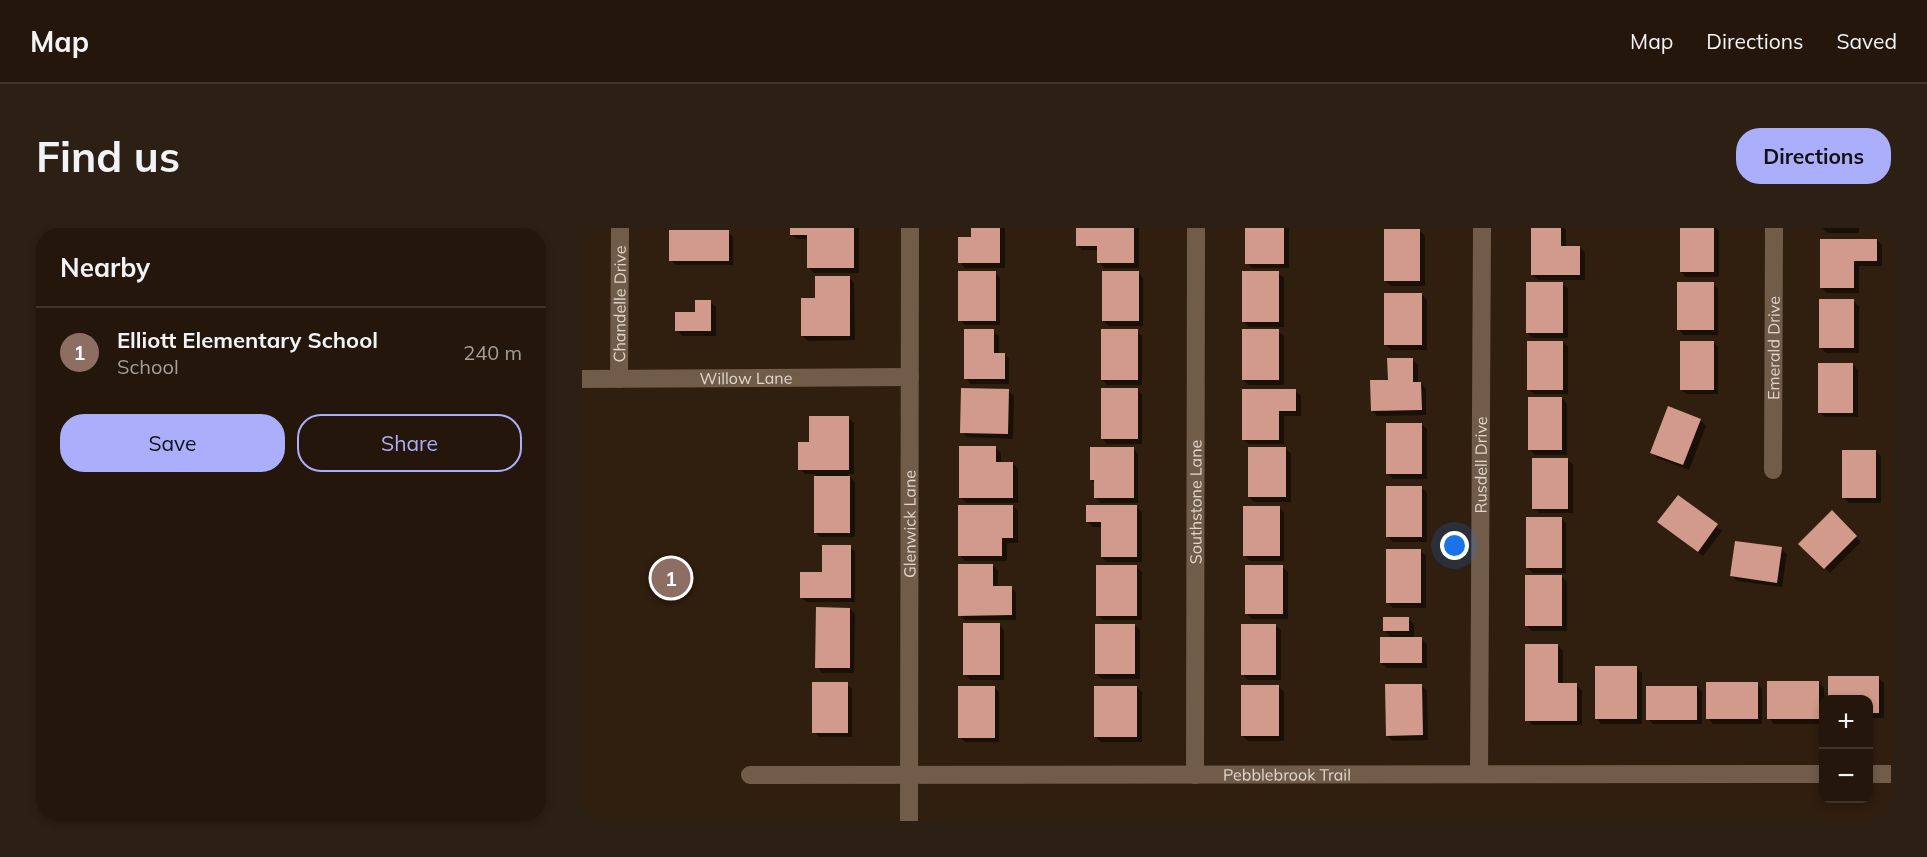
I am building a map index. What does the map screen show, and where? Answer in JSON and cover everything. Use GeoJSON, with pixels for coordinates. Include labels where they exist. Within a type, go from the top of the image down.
{"type":"FeatureCollection","features":[{"type":"Feature","properties":{"kind":"street","name":"Chandelle Drive"},"geometry":{"type":"LineString","coordinates":[[619,379],[620,228]]}},
{"type":"Feature","properties":{"kind":"street","name":"Glenwick Lane"},"geometry":{"type":"LineString","coordinates":[[909,821],[910,228]]}},
{"type":"Feature","properties":{"kind":"street","name":"Southstone Lane"},"geometry":{"type":"LineString","coordinates":[[1195,775],[1196,228]]}},
{"type":"Feature","properties":{"kind":"street","name":"Rusdell Drive"},"geometry":{"type":"LineString","coordinates":[[1479,774],[1482,228]]}},
{"type":"Feature","properties":{"kind":"street","name":"Emerald Drive"},"geometry":{"type":"LineString","coordinates":[[1773,470],[1774,228]]}},
{"type":"Feature","properties":{"kind":"street","name":"Willow Lane"},"geometry":{"type":"LineString","coordinates":[[582,379],[910,376]]}},
{"type":"Feature","properties":{"kind":"street","name":"Pebblebrook Trail"},"geometry":{"type":"LineString","coordinates":[[750,775],[1819,774]]}},
{"type":"Feature","properties":{"kind":"street"},"geometry":{"type":"LineString","coordinates":[[1873,774],[1891,774]]}},
{"type":"Feature","properties":{"kind":"building"},"geometry":{"type":"Polygon","coordinates":[[[790,228],[854,228],[854,268],[807,268],[807,235],[790,235],[790,228]]]}},
{"type":"Feature","properties":{"kind":"building"},"geometry":{"type":"Polygon","coordinates":[[[971,228],[1000,228],[1000,263],[958,263],[958,237],[971,237],[971,228]]]}},
{"type":"Feature","properties":{"kind":"building"},"geometry":{"type":"Polygon","coordinates":[[[1076,228],[1134,228],[1134,263],[1097,263],[1097,246],[1076,246],[1076,228]]]}},
{"type":"Feature","properties":{"kind":"building"},"geometry":{"type":"Polygon","coordinates":[[[1245,228],[1284,228],[1284,264],[1245,264],[1245,228]]]}},
{"type":"Feature","properties":{"kind":"building"},"geometry":{"type":"Polygon","coordinates":[[[1531,228],[1561,228],[1561,246],[1580,246],[1580,275],[1531,275],[1531,228]]]}},
{"type":"Feature","properties":{"kind":"building"},"geometry":{"type":"Polygon","coordinates":[[[1680,228],[1714,228],[1714,272],[1680,272],[1680,228]]]}},
{"type":"Feature","properties":{"kind":"building"},"geometry":{"type":"Polygon","coordinates":[[[1384,229],[1420,229],[1420,281],[1384,281],[1384,229]]]}},
{"type":"Feature","properties":{"kind":"building"},"geometry":{"type":"Polygon","coordinates":[[[669,230],[729,230],[729,261],[669,261],[669,230]]]}},
{"type":"Feature","properties":{"kind":"building"},"geometry":{"type":"Polygon","coordinates":[[[1820,239],[1877,239],[1877,261],[1854,261],[1854,288],[1820,288],[1820,239]]]}},
{"type":"Feature","properties":{"kind":"building"},"geometry":{"type":"Polygon","coordinates":[[[958,271],[996,271],[996,321],[958,321],[958,271]]]}},
{"type":"Feature","properties":{"kind":"building"},"geometry":{"type":"Polygon","coordinates":[[[1102,271],[1139,271],[1139,321],[1102,321],[1102,271]]]}},
{"type":"Feature","properties":{"kind":"building"},"geometry":{"type":"Polygon","coordinates":[[[1242,271],[1279,271],[1279,322],[1242,322],[1242,271]]]}},
{"type":"Feature","properties":{"kind":"building"},"geometry":{"type":"Polygon","coordinates":[[[815,276],[850,276],[850,336],[801,336],[801,298],[815,298],[815,276]]]}},
{"type":"Feature","properties":{"kind":"building"},"geometry":{"type":"Polygon","coordinates":[[[1526,282],[1563,282],[1563,333],[1526,333],[1526,282]]]}},
{"type":"Feature","properties":{"kind":"building"},"geometry":{"type":"Polygon","coordinates":[[[1677,282],[1714,282],[1714,330],[1677,330],[1677,282]]]}},
{"type":"Feature","properties":{"kind":"building"},"geometry":{"type":"Polygon","coordinates":[[[1384,293],[1422,293],[1422,345],[1384,345],[1384,293]]]}},
{"type":"Feature","properties":{"kind":"building"},"geometry":{"type":"Polygon","coordinates":[[[1819,299],[1854,299],[1854,348],[1819,348],[1819,299]]]}},
{"type":"Feature","properties":{"kind":"building"},"geometry":{"type":"Polygon","coordinates":[[[695,300],[711,300],[711,331],[675,331],[675,312],[695,312],[695,300]]]}},
{"type":"Feature","properties":{"kind":"building"},"geometry":{"type":"Polygon","coordinates":[[[964,329],[994,329],[994,353],[1005,353],[1005,379],[964,379],[964,329]]]}},
{"type":"Feature","properties":{"kind":"building"},"geometry":{"type":"Polygon","coordinates":[[[1101,329],[1138,329],[1138,380],[1101,380],[1101,329]]]}},
{"type":"Feature","properties":{"kind":"building"},"geometry":{"type":"Polygon","coordinates":[[[1242,329],[1279,329],[1279,380],[1242,380],[1242,329]]]}},
{"type":"Feature","properties":{"kind":"building"},"geometry":{"type":"Polygon","coordinates":[[[1527,341],[1563,341],[1563,390],[1527,390],[1527,341]]]}},
{"type":"Feature","properties":{"kind":"building"},"geometry":{"type":"Polygon","coordinates":[[[1680,341],[1714,341],[1714,390],[1680,390],[1680,341]]]}},
{"type":"Feature","properties":{"kind":"building"},"geometry":{"type":"Polygon","coordinates":[[[1387,358],[1413,358],[1413,382],[1421,382],[1422,410],[1371,411],[1370,380],[1388,380],[1387,358]]]}},
{"type":"Feature","properties":{"kind":"building"},"geometry":{"type":"Polygon","coordinates":[[[1818,363],[1853,363],[1853,413],[1818,413],[1818,363]]]}},
{"type":"Feature","properties":{"kind":"building"},"geometry":{"type":"Polygon","coordinates":[[[961,388],[1009,389],[1008,434],[960,433],[961,388]]]}},
{"type":"Feature","properties":{"kind":"building"},"geometry":{"type":"Polygon","coordinates":[[[1101,388],[1138,388],[1138,439],[1101,439],[1101,388]]]}},
{"type":"Feature","properties":{"kind":"building"},"geometry":{"type":"Polygon","coordinates":[[[1242,389],[1296,389],[1296,411],[1279,411],[1279,440],[1242,440],[1242,389]]]}},
{"type":"Feature","properties":{"kind":"building"},"geometry":{"type":"Polygon","coordinates":[[[1528,397],[1562,397],[1562,450],[1528,450],[1528,397]]]}},
{"type":"Feature","properties":{"kind":"building"},"geometry":{"type":"Polygon","coordinates":[[[1668,406],[1701,419],[1683,465],[1650,453],[1668,406]]]}},
{"type":"Feature","properties":{"kind":"building"},"geometry":{"type":"Polygon","coordinates":[[[809,416],[849,416],[849,470],[798,470],[798,442],[809,442],[809,416]]]}},
{"type":"Feature","properties":{"kind":"building"},"geometry":{"type":"Polygon","coordinates":[[[1386,423],[1422,423],[1422,474],[1386,474],[1386,423]]]}},
{"type":"Feature","properties":{"kind":"building"},"geometry":{"type":"Polygon","coordinates":[[[959,446],[996,446],[996,462],[1013,462],[1013,498],[959,498],[959,446]]]}},
{"type":"Feature","properties":{"kind":"building"},"geometry":{"type":"Polygon","coordinates":[[[1090,447],[1134,447],[1134,498],[1094,498],[1094,480],[1090,480],[1090,447]]]}},
{"type":"Feature","properties":{"kind":"building"},"geometry":{"type":"Polygon","coordinates":[[[1248,447],[1286,447],[1286,497],[1248,497],[1248,447]]]}},
{"type":"Feature","properties":{"kind":"building"},"geometry":{"type":"Polygon","coordinates":[[[1842,450],[1876,450],[1876,498],[1842,498],[1842,450]]]}},
{"type":"Feature","properties":{"kind":"building"},"geometry":{"type":"Polygon","coordinates":[[[1532,458],[1568,458],[1568,509],[1532,509],[1532,458]]]}},
{"type":"Feature","properties":{"kind":"building"},"geometry":{"type":"Polygon","coordinates":[[[814,476],[850,476],[850,533],[814,533],[814,476]]]}},
{"type":"Feature","properties":{"kind":"building"},"geometry":{"type":"Polygon","coordinates":[[[1386,486],[1422,486],[1422,537],[1386,537],[1386,486]]]}},
{"type":"Feature","properties":{"kind":"building"},"geometry":{"type":"Polygon","coordinates":[[[1678,495],[1718,524],[1698,552],[1657,522],[1678,495]]]}},
{"type":"Feature","properties":{"kind":"building"},"geometry":{"type":"Polygon","coordinates":[[[958,505],[1013,505],[1013,538],[1002,538],[1002,556],[958,556],[958,505]]]}},
{"type":"Feature","properties":{"kind":"building"},"geometry":{"type":"Polygon","coordinates":[[[1086,505],[1137,505],[1137,557],[1101,557],[1101,522],[1086,522],[1086,505]]]}},
{"type":"Feature","properties":{"kind":"building"},"geometry":{"type":"Polygon","coordinates":[[[1243,506],[1280,506],[1280,556],[1243,556],[1243,506]]]}},
{"type":"Feature","properties":{"kind":"building"},"geometry":{"type":"Polygon","coordinates":[[[1832,510],[1857,536],[1824,569],[1798,544],[1832,510]]]}},
{"type":"Feature","properties":{"kind":"building"},"geometry":{"type":"Polygon","coordinates":[[[1526,517],[1562,517],[1562,568],[1526,568],[1526,517]]]}},
{"type":"Feature","properties":{"kind":"building"},"geometry":{"type":"Polygon","coordinates":[[[1735,541],[1782,547],[1777,583],[1730,576],[1735,541]]]}},
{"type":"Feature","properties":{"kind":"building"},"geometry":{"type":"Polygon","coordinates":[[[822,545],[851,545],[851,598],[800,598],[800,572],[822,572],[822,545]]]}},
{"type":"Feature","properties":{"kind":"building"},"geometry":{"type":"Polygon","coordinates":[[[1386,549],[1421,549],[1421,603],[1386,603],[1386,549]]]}},
{"type":"Feature","properties":{"kind":"building"},"geometry":{"type":"Polygon","coordinates":[[[958,564],[993,564],[993,586],[1012,586],[1012,615],[958,616],[958,564]]]}},
{"type":"Feature","properties":{"kind":"building"},"geometry":{"type":"Polygon","coordinates":[[[1096,565],[1137,565],[1137,616],[1096,616],[1096,565]]]}},
{"type":"Feature","properties":{"kind":"building"},"geometry":{"type":"Polygon","coordinates":[[[1245,565],[1283,565],[1283,614],[1245,614],[1245,565]]]}},
{"type":"Feature","properties":{"kind":"building"},"geometry":{"type":"Polygon","coordinates":[[[1525,575],[1562,575],[1562,626],[1525,626],[1525,575]]]}},
{"type":"Feature","properties":{"kind":"building"},"geometry":{"type":"Polygon","coordinates":[[[816,607],[850,608],[850,668],[815,668],[816,607]]]}},
{"type":"Feature","properties":{"kind":"building"},"geometry":{"type":"Polygon","coordinates":[[[1383,617],[1409,617],[1409,631],[1383,631],[1383,617]]]}},
{"type":"Feature","properties":{"kind":"building"},"geometry":{"type":"Polygon","coordinates":[[[963,623],[1000,623],[1000,675],[963,675],[963,623]]]}},
{"type":"Feature","properties":{"kind":"building"},"geometry":{"type":"Polygon","coordinates":[[[1095,624],[1135,624],[1135,674],[1095,674],[1095,624]]]}},
{"type":"Feature","properties":{"kind":"building"},"geometry":{"type":"Polygon","coordinates":[[[1241,624],[1276,624],[1276,675],[1241,675],[1241,624]]]}},
{"type":"Feature","properties":{"kind":"building"},"geometry":{"type":"Polygon","coordinates":[[[1380,637],[1422,637],[1422,663],[1380,663],[1380,637]]]}},
{"type":"Feature","properties":{"kind":"building"},"geometry":{"type":"Polygon","coordinates":[[[1525,644],[1558,644],[1558,683],[1577,683],[1577,721],[1525,721],[1525,644]]]}},
{"type":"Feature","properties":{"kind":"building"},"geometry":{"type":"Polygon","coordinates":[[[1595,666],[1637,666],[1637,719],[1595,719],[1595,666]]]}},
{"type":"Feature","properties":{"kind":"building"},"geometry":{"type":"Polygon","coordinates":[[[1828,676],[1879,676],[1879,713],[1873,713],[1873,695],[1828,695],[1828,676]]]}},
{"type":"Feature","properties":{"kind":"building"},"geometry":{"type":"Polygon","coordinates":[[[1767,681],[1819,681],[1819,719],[1767,719],[1767,681]]]}},
{"type":"Feature","properties":{"kind":"building"},"geometry":{"type":"Polygon","coordinates":[[[812,682],[848,682],[848,733],[812,733],[812,682]]]}},
{"type":"Feature","properties":{"kind":"building"},"geometry":{"type":"Polygon","coordinates":[[[1706,682],[1758,682],[1758,719],[1706,719],[1706,682]]]}},
{"type":"Feature","properties":{"kind":"building"},"geometry":{"type":"Polygon","coordinates":[[[1385,684],[1422,684],[1423,735],[1386,736],[1385,684]]]}},
{"type":"Feature","properties":{"kind":"building"},"geometry":{"type":"Polygon","coordinates":[[[1241,685],[1279,685],[1279,736],[1241,736],[1241,685]]]}},
{"type":"Feature","properties":{"kind":"building"},"geometry":{"type":"Polygon","coordinates":[[[958,686],[995,686],[995,738],[958,738],[958,686]]]}},
{"type":"Feature","properties":{"kind":"building"},"geometry":{"type":"Polygon","coordinates":[[[1094,686],[1137,686],[1137,737],[1094,737],[1094,686]]]}},
{"type":"Feature","properties":{"kind":"building"},"geometry":{"type":"Polygon","coordinates":[[[1646,686],[1697,686],[1697,720],[1646,720],[1646,686]]]}},
{"type":"Feature","properties":{"kind":"place","name":"Elliott Elementary School"},"geometry":{"type":"Point","coordinates":[671,578]}}]}
